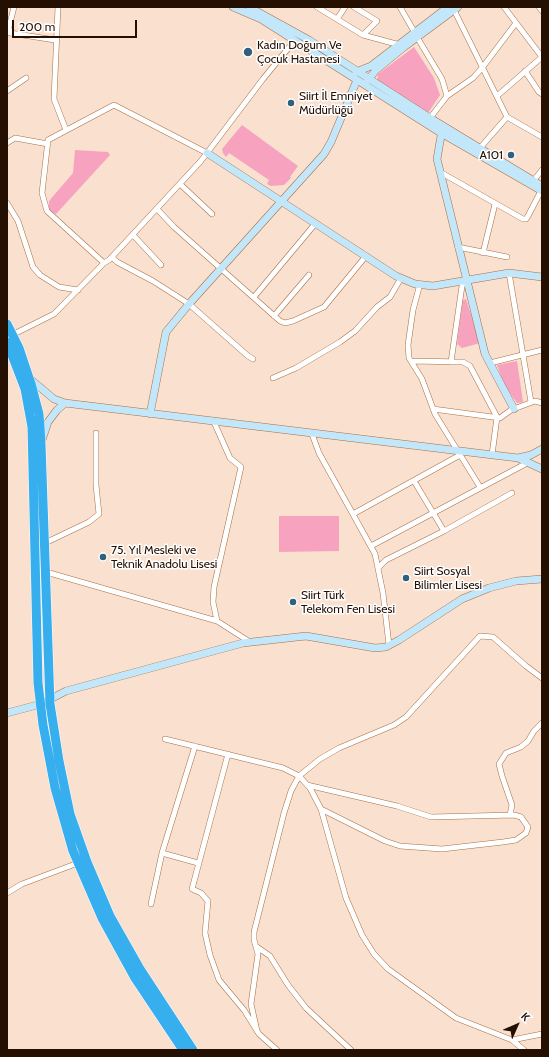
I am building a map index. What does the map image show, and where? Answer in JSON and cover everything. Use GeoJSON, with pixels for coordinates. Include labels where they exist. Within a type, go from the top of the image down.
{"type":"FeatureCollection","features":[{"type":"Feature","properties":{"kind":"highway"},"geometry":{"type":"LineString","coordinates":[[7,324],[25,389],[32,427],[38,683],[55,788],[73,850],[102,918],[135,978],[183,1050]]}},
{"type":"Feature","properties":{"kind":"highway"},"geometry":{"type":"LineString","coordinates":[[10,339],[29,377],[39,414],[50,698],[59,761],[70,814],[87,862],[114,923],[140,969],[194,1050]]}},
{"type":"Feature","properties":{"kind":"street"},"geometry":{"type":"LineString","coordinates":[[14,7],[9,27],[10,33],[55,40]]}},
{"type":"Feature","properties":{"kind":"street"},"geometry":{"type":"LineString","coordinates":[[58,7],[55,40],[54,99],[66,130]]}},
{"type":"Feature","properties":{"kind":"street"},"geometry":{"type":"LineString","coordinates":[[233,7],[247,9],[284,25],[359,71],[368,81],[442,129],[542,189]]}},
{"type":"Feature","properties":{"kind":"street"},"geometry":{"type":"LineString","coordinates":[[317,7],[363,35],[400,45]]}},
{"type":"Feature","properties":{"kind":"street"},"geometry":{"type":"LineString","coordinates":[[337,19],[345,7]]}},
{"type":"Feature","properties":{"kind":"street"},"geometry":{"type":"LineString","coordinates":[[354,7],[377,21],[363,35]]}},
{"type":"Feature","properties":{"kind":"street"},"geometry":{"type":"LineString","coordinates":[[400,7],[442,79],[447,96]]}},
{"type":"Feature","properties":{"kind":"street"},"geometry":{"type":"LineString","coordinates":[[497,96],[542,57],[504,7]]}},
{"type":"Feature","properties":{"kind":"street"},"geometry":{"type":"LineString","coordinates":[[538,7],[542,11]]}},
{"type":"Feature","properties":{"kind":"street"},"geometry":{"type":"LineString","coordinates":[[350,74],[371,66],[453,8],[507,117],[542,137]]}},
{"type":"Feature","properties":{"kind":"street"},"geometry":{"type":"LineString","coordinates":[[247,9],[358,80],[368,81],[430,118],[442,129],[480,148],[534,180],[542,189]]}},
{"type":"Feature","properties":{"kind":"street"},"geometry":{"type":"LineString","coordinates":[[430,118],[447,96],[473,78],[516,23]]}},
{"type":"Feature","properties":{"kind":"street"},"geometry":{"type":"LineString","coordinates":[[368,81],[376,70],[416,35]]}},
{"type":"Feature","properties":{"kind":"street"},"geometry":{"type":"LineString","coordinates":[[10,339],[54,314],[133,235],[207,153],[295,40]]}},
{"type":"Feature","properties":{"kind":"street"},"geometry":{"type":"LineString","coordinates":[[526,71],[539,92],[542,94]]}},
{"type":"Feature","properties":{"kind":"street"},"geometry":{"type":"LineString","coordinates":[[7,90],[26,78]]}},
{"type":"Feature","properties":{"kind":"street"},"geometry":{"type":"LineString","coordinates":[[150,414],[166,332],[189,304],[324,154],[331,142],[358,80]]}},
{"type":"Feature","properties":{"kind":"street"},"geometry":{"type":"LineString","coordinates":[[104,263],[47,211],[42,193],[48,140],[114,105],[207,153],[401,278],[420,284],[433,286],[466,279],[509,273],[542,277]]}},
{"type":"Feature","properties":{"kind":"street"},"geometry":{"type":"LineString","coordinates":[[480,148],[507,117]]}},
{"type":"Feature","properties":{"kind":"street"},"geometry":{"type":"LineString","coordinates":[[442,129],[437,159],[484,354],[514,410]]}},
{"type":"Feature","properties":{"kind":"street"},"geometry":{"type":"LineString","coordinates":[[7,143],[15,138],[48,144]]}},
{"type":"Feature","properties":{"kind":"street"},"geometry":{"type":"LineString","coordinates":[[534,180],[542,170]]}},
{"type":"Feature","properties":{"kind":"street"},"geometry":{"type":"LineString","coordinates":[[440,172],[519,218],[526,219],[542,189]]}},
{"type":"Feature","properties":{"kind":"street"},"geometry":{"type":"LineString","coordinates":[[180,184],[212,214]]}},
{"type":"Feature","properties":{"kind":"street"},"geometry":{"type":"LineString","coordinates":[[7,203],[18,221],[33,267],[40,275],[60,287],[78,290]]}},
{"type":"Feature","properties":{"kind":"street"},"geometry":{"type":"LineString","coordinates":[[483,253],[495,204]]}},
{"type":"Feature","properties":{"kind":"street"},"geometry":{"type":"LineString","coordinates":[[157,209],[174,227],[274,316],[285,323],[293,322],[324,307],[366,256]]}},
{"type":"Feature","properties":{"kind":"street"},"geometry":{"type":"LineString","coordinates":[[254,297],[315,224]]}},
{"type":"Feature","properties":{"kind":"street"},"geometry":{"type":"LineString","coordinates":[[133,235],[161,265]]}},
{"type":"Feature","properties":{"kind":"street"},"geometry":{"type":"LineString","coordinates":[[458,247],[506,257]]}},
{"type":"Feature","properties":{"kind":"street"},"geometry":{"type":"LineString","coordinates":[[112,257],[117,262],[153,281],[189,304],[253,359]]}},
{"type":"Feature","properties":{"kind":"street"},"geometry":{"type":"LineString","coordinates":[[509,273],[531,402]]}},
{"type":"Feature","properties":{"kind":"street"},"geometry":{"type":"LineString","coordinates":[[274,316],[309,275]]}},
{"type":"Feature","properties":{"kind":"street"},"geometry":{"type":"LineString","coordinates":[[273,378],[296,368],[340,342],[355,331],[377,307],[390,297],[401,278]]}},
{"type":"Feature","properties":{"kind":"street"},"geometry":{"type":"LineString","coordinates":[[452,362],[462,286],[466,279]]}},
{"type":"Feature","properties":{"kind":"street"},"geometry":{"type":"LineString","coordinates":[[420,284],[413,310],[408,345],[411,361],[422,379],[433,409],[458,453],[480,487]]}},
{"type":"Feature","properties":{"kind":"street"},"geometry":{"type":"LineString","coordinates":[[490,363],[542,350]]}},
{"type":"Feature","properties":{"kind":"street"},"geometry":{"type":"LineString","coordinates":[[411,361],[463,362],[470,366],[497,417],[492,455]]}},
{"type":"Feature","properties":{"kind":"street"},"geometry":{"type":"LineString","coordinates":[[29,377],[54,399],[65,403],[458,453],[518,458],[542,468]]}},
{"type":"Feature","properties":{"kind":"street"},"geometry":{"type":"LineString","coordinates":[[433,409],[500,418],[531,402],[535,401],[542,403]]}},
{"type":"Feature","properties":{"kind":"street"},"geometry":{"type":"LineString","coordinates":[[41,444],[48,422],[57,410],[65,403]]}},
{"type":"Feature","properties":{"kind":"street"},"geometry":{"type":"LineString","coordinates":[[214,422],[230,458],[241,467],[214,587],[214,602],[217,621]]}},
{"type":"Feature","properties":{"kind":"street"},"geometry":{"type":"LineString","coordinates":[[45,543],[89,522],[99,514],[96,485],[96,433]]}},
{"type":"Feature","properties":{"kind":"street"},"geometry":{"type":"LineString","coordinates":[[312,434],[319,453],[371,546],[379,567],[389,645]]}},
{"type":"Feature","properties":{"kind":"street"},"geometry":{"type":"LineString","coordinates":[[518,458],[532,455],[542,449]]}},
{"type":"Feature","properties":{"kind":"street"},"geometry":{"type":"LineString","coordinates":[[353,514],[414,481],[458,453]]}},
{"type":"Feature","properties":{"kind":"street"},"geometry":{"type":"LineString","coordinates":[[371,546],[432,512],[529,462]]}},
{"type":"Feature","properties":{"kind":"street"},"geometry":{"type":"LineString","coordinates":[[414,481],[444,531]]}},
{"type":"Feature","properties":{"kind":"street"},"geometry":{"type":"LineString","coordinates":[[379,567],[386,560],[444,531],[512,494]]}},
{"type":"Feature","properties":{"kind":"street"},"geometry":{"type":"LineString","coordinates":[[46,572],[217,621],[250,642]]}},
{"type":"Feature","properties":{"kind":"street"},"geometry":{"type":"LineString","coordinates":[[7,713],[41,704],[50,698],[66,692],[250,642],[306,636],[375,648],[389,645],[400,640],[462,599],[489,588],[509,583],[542,579]]}},
{"type":"Feature","properties":{"kind":"street"},"geometry":{"type":"LineString","coordinates":[[257,1031],[251,1004],[257,971],[258,954],[254,932],[284,813],[291,791],[299,776],[320,759],[339,748],[394,725],[406,717],[480,636],[494,637],[526,666],[542,678]]}},
{"type":"Feature","properties":{"kind":"street"},"geometry":{"type":"LineString","coordinates":[[510,815],[512,805],[499,764],[506,753],[521,747],[528,741],[534,731],[542,723]]}},
{"type":"Feature","properties":{"kind":"street"},"geometry":{"type":"LineString","coordinates":[[165,739],[284,768],[299,776],[308,785],[321,809],[346,898],[362,935],[374,954],[388,969],[456,1018],[512,1040],[524,1050]]}},
{"type":"Feature","properties":{"kind":"street"},"geometry":{"type":"LineString","coordinates":[[152,904],[162,853],[195,746]]}},
{"type":"Feature","properties":{"kind":"street"},"geometry":{"type":"LineString","coordinates":[[228,754],[192,889],[200,893],[208,901],[205,933],[215,972],[219,980],[244,1010],[257,1031],[277,1050]]}},
{"type":"Feature","properties":{"kind":"street"},"geometry":{"type":"LineString","coordinates":[[308,785],[397,806],[431,817],[510,815],[521,817],[528,827],[526,834],[516,840],[442,849],[400,846],[385,841],[321,809]]}},
{"type":"Feature","properties":{"kind":"street"},"geometry":{"type":"LineString","coordinates":[[162,853],[198,863]]}},
{"type":"Feature","properties":{"kind":"street"},"geometry":{"type":"LineString","coordinates":[[7,893],[22,884],[78,863]]}},
{"type":"Feature","properties":{"kind":"street"},"geometry":{"type":"LineString","coordinates":[[257,947],[275,962],[288,985],[306,1008],[351,1050]]}},
{"type":"Feature","properties":{"kind":"street"},"geometry":{"type":"LineString","coordinates":[[512,1040],[542,1034]]}},
{"type":"Feature","properties":{"kind":"shaded area"},"geometry":{"type":"Polygon","coordinates":[[[414,47],[434,78],[440,95],[428,113],[377,81],[378,74],[414,47]]]}},
{"type":"Feature","properties":{"kind":"shaded area"},"geometry":{"type":"Polygon","coordinates":[[[242,125],[298,166],[290,177],[291,178],[284,185],[271,186],[267,184],[269,180],[229,153],[226,157],[223,153],[222,149],[242,125]]]}},
{"type":"Feature","properties":{"kind":"shaded area"},"geometry":{"type":"Polygon","coordinates":[[[75,150],[108,152],[110,155],[56,214],[49,210],[49,201],[73,173],[75,150]]]}},
{"type":"Feature","properties":{"kind":"shaded area"},"geometry":{"type":"Polygon","coordinates":[[[466,299],[480,343],[462,348],[457,344],[463,300],[466,299]]]}},
{"type":"Feature","properties":{"kind":"shaded area"},"geometry":{"type":"Polygon","coordinates":[[[517,361],[523,402],[517,403],[504,384],[497,365],[517,361]]]}},
{"type":"Feature","properties":{"kind":"shaded area"},"geometry":{"type":"Polygon","coordinates":[[[279,516],[339,516],[339,551],[279,552],[279,516]]]}},
{"type":"Feature","properties":{"kind":"place","name":"Kadın Doğum Ve Çocuk Hastanesi"},"geometry":{"type":"Point","coordinates":[248,52]}},
{"type":"Feature","properties":{"kind":"place","name":"Siirt İl Emniyet Müdürlüğü"},"geometry":{"type":"Point","coordinates":[291,103]}},
{"type":"Feature","properties":{"kind":"place","name":"A101"},"geometry":{"type":"Point","coordinates":[511,155]}},
{"type":"Feature","properties":{"kind":"place","name":"75. Yıl Mesleki ve Teknik Anadolu Lisesi"},"geometry":{"type":"Point","coordinates":[103,557]}},
{"type":"Feature","properties":{"kind":"place","name":"Siirt Sosyal Bilimler Lisesi"},"geometry":{"type":"Point","coordinates":[406,578]}},
{"type":"Feature","properties":{"kind":"place","name":"Siirt Türk Telekom Fen Lisesi"},"geometry":{"type":"Point","coordinates":[293,602]}}]}
